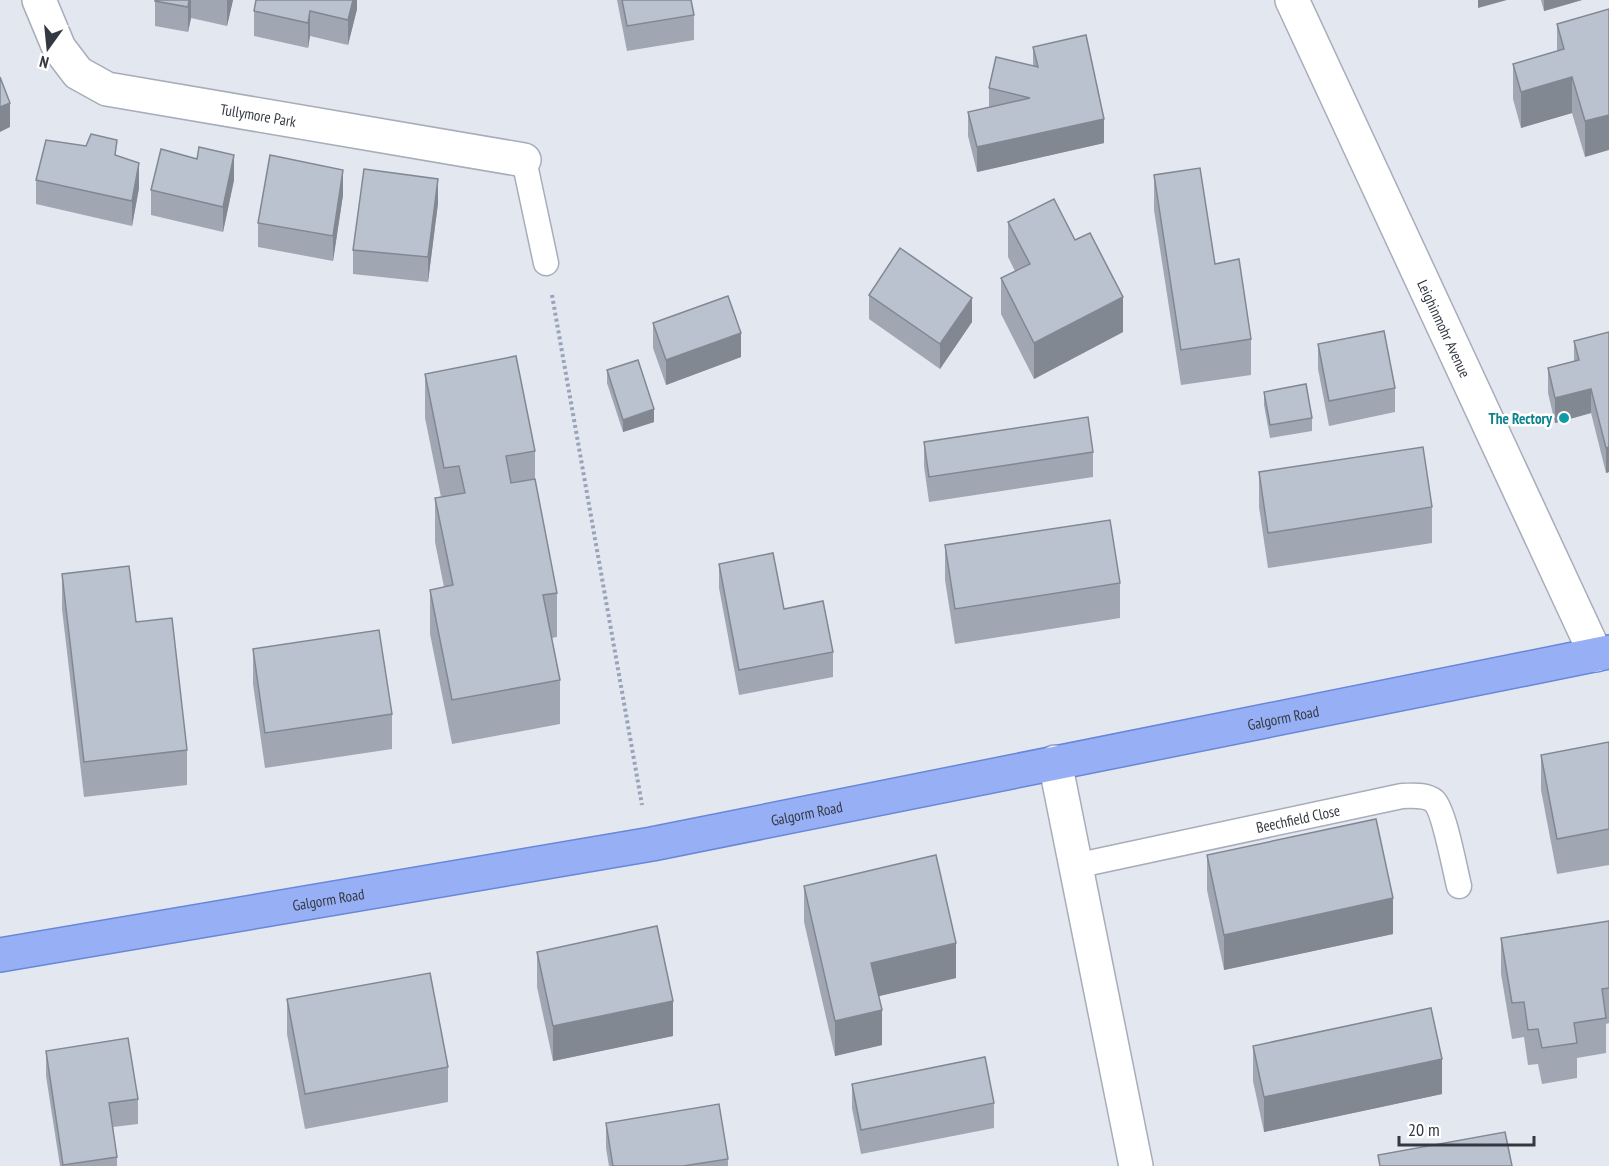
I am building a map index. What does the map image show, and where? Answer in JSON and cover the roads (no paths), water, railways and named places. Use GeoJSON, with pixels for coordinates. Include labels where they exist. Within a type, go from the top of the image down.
{"type":"FeatureCollection","features":[{"type":"Feature","properties":{"kind":"main road","name":"Galgorm Road"},"geometry":{"type":"LineString","coordinates":[[0,955],[652,844],[1602,654]]}},
{"type":"Feature","properties":{"kind":"street","name":"Tullymore Park"},"geometry":{"type":"LineString","coordinates":[[39,0],[59,48],[78,73],[107,89],[524,160]]}},
{"type":"Feature","properties":{"kind":"street","name":"Leighinmohr Avenue"},"geometry":{"type":"LineString","coordinates":[[1292,0],[1602,654]]}},
{"type":"Feature","properties":{"kind":"street"},"geometry":{"type":"LineString","coordinates":[[1055,762],[1136,1166]]}},
{"type":"Feature","properties":{"kind":"lane"},"geometry":{"type":"LineString","coordinates":[[524,160],[546,263]]}},
{"type":"Feature","properties":{"kind":"lane","name":"Beechfield Close"},"geometry":{"type":"LineString","coordinates":[[1075,866],[1402,796],[1422,795],[1435,802],[1443,819],[1459,886]]}},
{"type":"Feature","properties":{"kind":"place","name":"The Rectory"},"geometry":{"type":"Point","coordinates":[1564,418]}}]}
